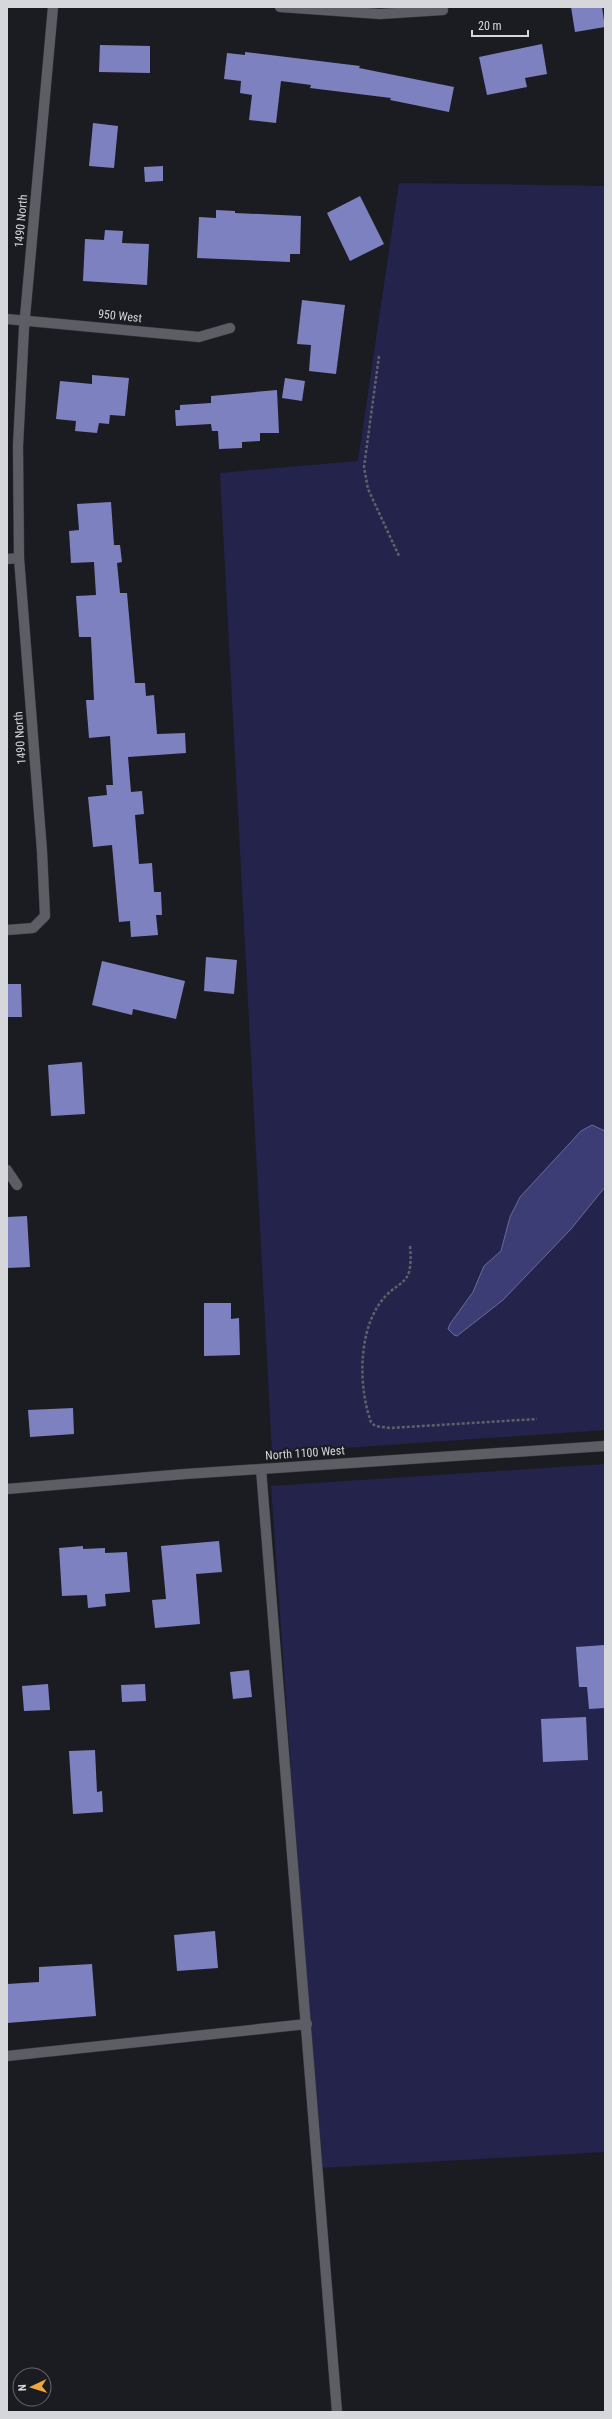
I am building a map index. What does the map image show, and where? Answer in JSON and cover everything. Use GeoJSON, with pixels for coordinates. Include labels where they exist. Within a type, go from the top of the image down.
{"type":"FeatureCollection","features":[{"type":"Feature","properties":{"kind":"street","name":"1490 North"},"geometry":{"type":"LineString","coordinates":[[7,930],[33,928],[45,916],[42,851],[19,558],[18,446],[25,320],[53,7]]}},
{"type":"Feature","properties":{"kind":"street"},"geometry":{"type":"LineString","coordinates":[[280,7],[380,14],[443,10]]}},
{"type":"Feature","properties":{"kind":"street","name":"950 West"},"geometry":{"type":"LineString","coordinates":[[7,319],[199,337],[230,328]]}},
{"type":"Feature","properties":{"kind":"street"},"geometry":{"type":"LineString","coordinates":[[7,559],[19,558]]}},
{"type":"Feature","properties":{"kind":"street"},"geometry":{"type":"LineString","coordinates":[[7,1170],[17,1185]]}},
{"type":"Feature","properties":{"kind":"street","name":"North 1100 West"},"geometry":{"type":"LineString","coordinates":[[7,1489],[261,1469],[605,1446]]}},
{"type":"Feature","properties":{"kind":"street"},"geometry":{"type":"LineString","coordinates":[[261,1469],[307,2024],[337,2412]]}},
{"type":"Feature","properties":{"kind":"street"},"geometry":{"type":"LineString","coordinates":[[7,2056],[307,2024]]}},
{"type":"Feature","properties":{"kind":"path"},"geometry":{"type":"LineString","coordinates":[[379,356],[364,467],[368,489],[400,556]]}},
{"type":"Feature","properties":{"kind":"path"},"geometry":{"type":"LineString","coordinates":[[410,1246],[412,1264],[410,1274],[377,1307],[372,1317],[365,1344],[363,1359],[364,1386],[371,1422],[375,1426],[390,1428],[537,1419]]}},
{"type":"Feature","properties":{"kind":"shaded area"},"geometry":{"type":"Polygon","coordinates":[[[399,183],[605,186],[605,1430],[272,1453],[220,473],[358,461],[399,183]]]}},
{"type":"Feature","properties":{"kind":"shaded area"},"geometry":{"type":"Polygon","coordinates":[[[592,1125],[605,1131],[605,1187],[571,1229],[503,1300],[457,1336],[454,1335],[448,1329],[450,1324],[473,1292],[484,1266],[501,1251],[510,1217],[520,1197],[581,1131],[592,1125]]]}},
{"type":"Feature","properties":{"kind":"shaded area"},"geometry":{"type":"Polygon","coordinates":[[[605,1464],[605,2152],[319,2168],[271,1486],[605,1464]]]}},
{"type":"Feature","properties":{"kind":"building"},"geometry":{"type":"Polygon","coordinates":[[[571,7],[602,7],[605,27],[575,32],[571,7]]]}},
{"type":"Feature","properties":{"kind":"building"},"geometry":{"type":"Polygon","coordinates":[[[542,44],[547,74],[525,78],[527,87],[487,95],[479,57],[542,44]]]}},
{"type":"Feature","properties":{"kind":"building"},"geometry":{"type":"Polygon","coordinates":[[[100,45],[150,46],[150,73],[99,72],[100,45]]]}},
{"type":"Feature","properties":{"kind":"building"},"geometry":{"type":"Polygon","coordinates":[[[245,52],[360,66],[359,68],[454,87],[449,112],[390,100],[391,98],[310,88],[311,85],[281,81],[276,123],[249,120],[252,95],[240,93],[241,81],[224,79],[227,53],[245,55],[245,52]]]}},
{"type":"Feature","properties":{"kind":"building"},"geometry":{"type":"Polygon","coordinates":[[[93,123],[118,126],[114,168],[89,166],[93,123]]]}},
{"type":"Feature","properties":{"kind":"building"},"geometry":{"type":"Polygon","coordinates":[[[163,166],[163,181],[145,182],[144,167],[163,166]]]}},
{"type":"Feature","properties":{"kind":"building"},"geometry":{"type":"Polygon","coordinates":[[[360,196],[384,244],[350,261],[327,213],[360,196]]]}},
{"type":"Feature","properties":{"kind":"building"},"geometry":{"type":"Polygon","coordinates":[[[216,210],[235,211],[235,213],[301,216],[300,254],[290,254],[290,262],[197,258],[199,217],[216,218],[216,210]]]}},
{"type":"Feature","properties":{"kind":"building"},"geometry":{"type":"Polygon","coordinates":[[[105,230],[123,231],[122,243],[149,244],[147,285],[83,281],[85,239],[104,240],[105,230]]]}},
{"type":"Feature","properties":{"kind":"building"},"geometry":{"type":"Polygon","coordinates":[[[302,300],[345,305],[336,374],[309,371],[311,345],[297,344],[302,300]]]}},
{"type":"Feature","properties":{"kind":"building"},"geometry":{"type":"Polygon","coordinates":[[[92,375],[129,378],[125,416],[110,415],[109,424],[99,423],[97,433],[75,431],[76,421],[56,419],[60,381],[92,384],[92,375]]]}},
{"type":"Feature","properties":{"kind":"building"},"geometry":{"type":"Polygon","coordinates":[[[285,378],[305,381],[302,401],[282,398],[285,378]]]}},
{"type":"Feature","properties":{"kind":"building"},"geometry":{"type":"Polygon","coordinates":[[[277,390],[279,433],[260,433],[260,441],[242,442],[242,448],[219,449],[218,431],[212,431],[211,424],[176,426],[175,410],[180,410],[180,405],[211,403],[211,396],[277,390]]]}},
{"type":"Feature","properties":{"kind":"building"},"geometry":{"type":"Polygon","coordinates":[[[111,502],[114,545],[120,545],[122,562],[117,563],[120,593],[127,593],[135,683],[145,683],[146,696],[154,695],[157,734],[185,733],[186,753],[128,757],[131,792],[142,791],[144,814],[135,815],[139,864],[152,863],[154,892],[161,892],[162,915],[156,915],[158,935],[131,937],[130,921],[119,922],[112,845],[93,847],[88,797],[107,795],[106,785],[113,785],[110,736],[89,738],[86,700],[94,700],[91,637],[79,637],[76,596],[96,595],[94,562],[71,563],[69,531],[79,530],[77,504],[111,502]]]}},
{"type":"Feature","properties":{"kind":"building"},"geometry":{"type":"Polygon","coordinates":[[[206,957],[237,960],[234,994],[204,991],[206,957]]]}},
{"type":"Feature","properties":{"kind":"building"},"geometry":{"type":"Polygon","coordinates":[[[102,961],[185,981],[176,1019],[133,1009],[132,1015],[92,1005],[102,961]]]}},
{"type":"Feature","properties":{"kind":"building"},"geometry":{"type":"Polygon","coordinates":[[[7,984],[21,984],[22,1017],[7,1017],[7,984]]]}},
{"type":"Feature","properties":{"kind":"building"},"geometry":{"type":"Polygon","coordinates":[[[82,1062],[85,1114],[51,1116],[48,1065],[82,1062]]]}},
{"type":"Feature","properties":{"kind":"building"},"geometry":{"type":"Polygon","coordinates":[[[27,1216],[30,1267],[7,1268],[7,1217],[27,1216]]]}},
{"type":"Feature","properties":{"kind":"building"},"geometry":{"type":"Polygon","coordinates":[[[204,1303],[231,1303],[231,1319],[239,1318],[240,1355],[204,1356],[204,1303]]]}},
{"type":"Feature","properties":{"kind":"building"},"geometry":{"type":"Polygon","coordinates":[[[73,1408],[74,1434],[30,1437],[28,1410],[73,1408]]]}},
{"type":"Feature","properties":{"kind":"building"},"geometry":{"type":"Polygon","coordinates":[[[219,1541],[222,1572],[196,1574],[200,1624],[155,1628],[152,1600],[166,1599],[161,1546],[219,1541]]]}},
{"type":"Feature","properties":{"kind":"building"},"geometry":{"type":"Polygon","coordinates":[[[83,1546],[83,1549],[105,1548],[105,1553],[127,1552],[130,1592],[105,1594],[106,1606],[88,1608],[87,1595],[62,1596],[59,1548],[83,1546]]]}},
{"type":"Feature","properties":{"kind":"building"},"geometry":{"type":"Polygon","coordinates":[[[605,1645],[605,1708],[589,1709],[587,1687],[579,1687],[576,1647],[605,1645]]]}},
{"type":"Feature","properties":{"kind":"building"},"geometry":{"type":"Polygon","coordinates":[[[249,1670],[252,1697],[233,1699],[230,1672],[249,1670]]]}},
{"type":"Feature","properties":{"kind":"building"},"geometry":{"type":"Polygon","coordinates":[[[48,1684],[50,1710],[24,1711],[22,1686],[48,1684]]]}},
{"type":"Feature","properties":{"kind":"building"},"geometry":{"type":"Polygon","coordinates":[[[145,1684],[146,1701],[122,1702],[121,1685],[145,1684]]]}},
{"type":"Feature","properties":{"kind":"building"},"geometry":{"type":"Polygon","coordinates":[[[586,1717],[588,1760],[543,1762],[541,1719],[586,1717]]]}},
{"type":"Feature","properties":{"kind":"building"},"geometry":{"type":"Polygon","coordinates":[[[95,1750],[97,1792],[102,1791],[103,1812],[73,1814],[69,1751],[95,1750]]]}},
{"type":"Feature","properties":{"kind":"building"},"geometry":{"type":"Polygon","coordinates":[[[215,1931],[218,1968],[177,1971],[174,1935],[215,1931]]]}},
{"type":"Feature","properties":{"kind":"building"},"geometry":{"type":"Polygon","coordinates":[[[92,1964],[96,2016],[7,2023],[7,1984],[39,1982],[39,1967],[92,1964]]]}}]}
